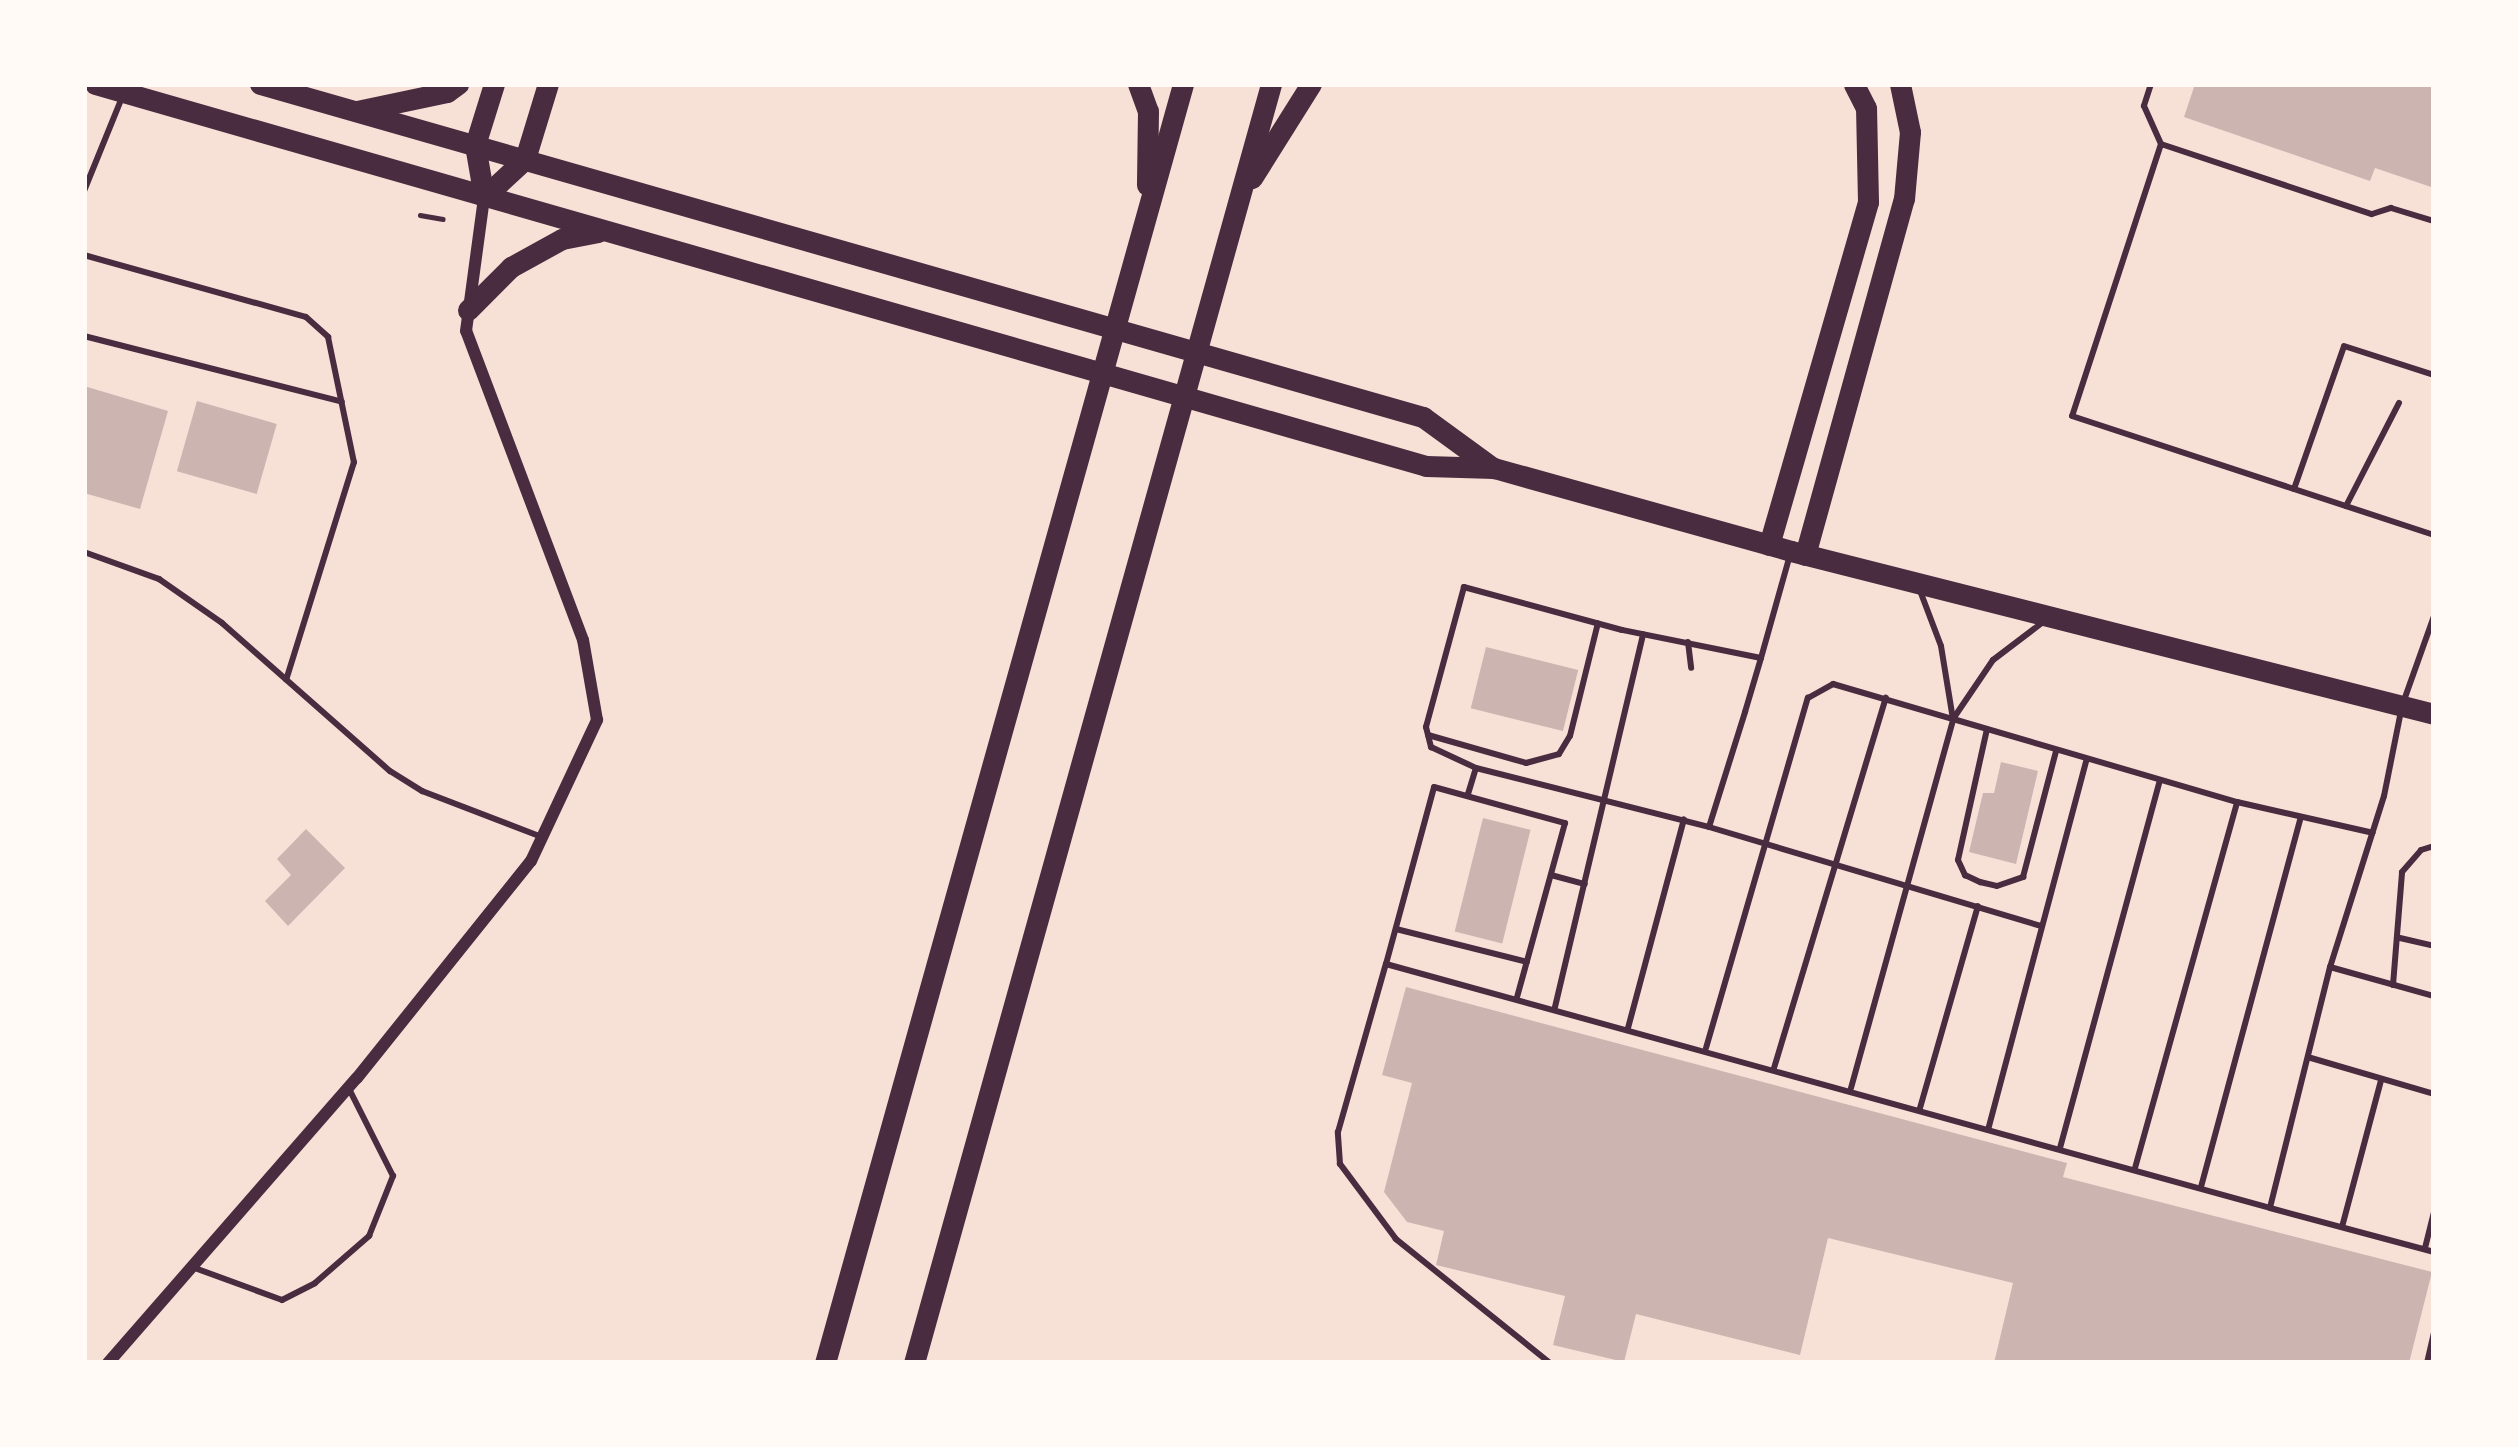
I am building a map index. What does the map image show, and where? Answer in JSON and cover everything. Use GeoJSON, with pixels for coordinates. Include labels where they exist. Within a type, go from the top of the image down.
{"type":"FeatureCollection","features":[{"type":"Feature","properties":{"kind":"main road"},"geometry":{"type":"LineString","coordinates":[[95,84],[1426,466],[1494,468],[1918,585],[2434,714]]}},
{"type":"Feature","properties":{"kind":"main road"},"geometry":{"type":"LineString","coordinates":[[260,84],[1423,417],[1494,468]]}},
{"type":"Feature","properties":{"kind":"main road"},"geometry":{"type":"LineString","coordinates":[[357,111],[447,92],[458,84]]}},
{"type":"Feature","properties":{"kind":"main road"},"geometry":{"type":"LineString","coordinates":[[484,197],[475,145],[494,84]]}},
{"type":"Feature","properties":{"kind":"main road"},"geometry":{"type":"LineString","coordinates":[[484,197],[525,159],[548,84]]}},
{"type":"Feature","properties":{"kind":"main road"},"geometry":{"type":"LineString","coordinates":[[1138,84],[1148,111],[1147,215]]}},
{"type":"Feature","properties":{"kind":"main road"},"geometry":{"type":"LineString","coordinates":[[825,1363],[1183,84]]}},
{"type":"Feature","properties":{"kind":"main road"},"geometry":{"type":"LineString","coordinates":[[914,1363],[1271,84]]}},
{"type":"Feature","properties":{"kind":"main road"},"geometry":{"type":"LineString","coordinates":[[1239,199],[1310,84]]}},
{"type":"Feature","properties":{"kind":"main road"},"geometry":{"type":"LineString","coordinates":[[1788,550],[1868,202],[1866,108],[1854,84]]}},
{"type":"Feature","properties":{"kind":"main road"},"geometry":{"type":"LineString","coordinates":[[1788,550],[1904,199],[1910,132],[1900,84]]}},
{"type":"Feature","properties":{"kind":"main road"},"geometry":{"type":"LineString","coordinates":[[469,310],[511,267],[562,238],[602,232]]}},
{"type":"Feature","properties":{"kind":"street"},"geometry":{"type":"LineString","coordinates":[[108,1363],[349,1088],[531,861],[597,719],[584,640],[466,331],[484,197]]}},
{"type":"Feature","properties":{"kind":"lane"},"geometry":{"type":"LineString","coordinates":[[2152,84],[2144,106],[2161,143],[2072,416],[2434,535]]}},
{"type":"Feature","properties":{"kind":"lane"},"geometry":{"type":"LineString","coordinates":[[84,191],[124,92]]}},
{"type":"Feature","properties":{"kind":"lane"},"geometry":{"type":"LineString","coordinates":[[2161,143],[2372,214],[2392,208],[2434,221]]}},
{"type":"Feature","properties":{"kind":"lane"},"geometry":{"type":"LineString","coordinates":[[84,254],[306,317],[328,337],[354,462],[286,680]]}},
{"type":"Feature","properties":{"kind":"lane"},"geometry":{"type":"LineString","coordinates":[[84,336],[342,402]]}},
{"type":"Feature","properties":{"kind":"lane"},"geometry":{"type":"LineString","coordinates":[[2294,489],[2344,346],[2434,375]]}},
{"type":"Feature","properties":{"kind":"lane"},"geometry":{"type":"LineString","coordinates":[[2346,506],[2399,403]]}},
{"type":"Feature","properties":{"kind":"lane"},"geometry":{"type":"LineString","coordinates":[[1709,826],[1761,658],[1788,550]]}},
{"type":"Feature","properties":{"kind":"lane"},"geometry":{"type":"LineString","coordinates":[[84,552],[159,579],[390,771],[422,791],[542,837]]}},
{"type":"Feature","properties":{"kind":"lane"},"geometry":{"type":"LineString","coordinates":[[1918,585],[1942,646],[1953,718]]}},
{"type":"Feature","properties":{"kind":"lane"},"geometry":{"type":"LineString","coordinates":[[1761,658],[1643,634],[1464,587],[1438,668],[1428,735],[1431,747],[1476,769],[1606,797],[2042,926]]}},
{"type":"Feature","properties":{"kind":"lane"},"geometry":{"type":"LineString","coordinates":[[2270,1208],[2330,967],[2373,833],[2402,706],[2434,616]]}},
{"type":"Feature","properties":{"kind":"lane"},"geometry":{"type":"LineString","coordinates":[[1851,1089],[1953,718],[1994,660],[2049,617]]}},
{"type":"Feature","properties":{"kind":"lane"},"geometry":{"type":"LineString","coordinates":[[1428,735],[1526,763],[1559,754],[1570,736],[1598,622]]}},
{"type":"Feature","properties":{"kind":"lane"},"geometry":{"type":"LineString","coordinates":[[1555,1007],[1643,634]]}},
{"type":"Feature","properties":{"kind":"lane"},"geometry":{"type":"LineString","coordinates":[[1688,642],[1690,668]]}},
{"type":"Feature","properties":{"kind":"lane"},"geometry":{"type":"LineString","coordinates":[[1706,1049],[1808,698],[1833,684],[2236,802],[2373,833]]}},
{"type":"Feature","properties":{"kind":"lane"},"geometry":{"type":"LineString","coordinates":[[1774,1068],[1886,698]]}},
{"type":"Feature","properties":{"kind":"lane"},"geometry":{"type":"LineString","coordinates":[[1987,729],[1958,860],[1965,874],[1979,882],[1997,886],[2023,877],[2057,749]]}},
{"type":"Feature","properties":{"kind":"lane"},"geometry":{"type":"LineString","coordinates":[[1988,1130],[2087,759]]}},
{"type":"Feature","properties":{"kind":"lane"},"geometry":{"type":"LineString","coordinates":[[1468,796],[1476,769]]}},
{"type":"Feature","properties":{"kind":"lane"},"geometry":{"type":"LineString","coordinates":[[2060,1148],[2160,781]]}},
{"type":"Feature","properties":{"kind":"lane"},"geometry":{"type":"LineString","coordinates":[[1516,997],[1565,823],[1435,787],[1338,1132],[1340,1164],[1396,1239],[1550,1363]]}},
{"type":"Feature","properties":{"kind":"lane"},"geometry":{"type":"LineString","coordinates":[[2135,1168],[2236,802]]}},
{"type":"Feature","properties":{"kind":"lane"},"geometry":{"type":"LineString","coordinates":[[2201,1187],[2301,818]]}},
{"type":"Feature","properties":{"kind":"lane"},"geometry":{"type":"LineString","coordinates":[[1628,1028],[1684,819]]}},
{"type":"Feature","properties":{"kind":"lane"},"geometry":{"type":"LineString","coordinates":[[2393,985],[2402,872],[2420,850],[2434,846]]}},
{"type":"Feature","properties":{"kind":"lane"},"geometry":{"type":"LineString","coordinates":[[1551,875],[1585,884]]}},
{"type":"Feature","properties":{"kind":"lane"},"geometry":{"type":"LineString","coordinates":[[1920,1108],[1978,906]]}},
{"type":"Feature","properties":{"kind":"lane"},"geometry":{"type":"LineString","coordinates":[[1395,928],[1526,962]]}},
{"type":"Feature","properties":{"kind":"lane"},"geometry":{"type":"LineString","coordinates":[[2400,938],[2434,946]]}},
{"type":"Feature","properties":{"kind":"lane"},"geometry":{"type":"LineString","coordinates":[[1386,964],[2434,1252]]}},
{"type":"Feature","properties":{"kind":"lane"},"geometry":{"type":"LineString","coordinates":[[2330,967],[2434,996]]}},
{"type":"Feature","properties":{"kind":"lane"},"geometry":{"type":"LineString","coordinates":[[2311,1058],[2434,1094]]}},
{"type":"Feature","properties":{"kind":"lane"},"geometry":{"type":"LineString","coordinates":[[2342,1228],[2381,1080]]}},
{"type":"Feature","properties":{"kind":"lane"},"geometry":{"type":"LineString","coordinates":[[192,1267],[282,1300],[315,1283],[369,1236],[393,1176],[349,1088]]}},
{"type":"Feature","properties":{"kind":"lane"},"geometry":{"type":"LineString","coordinates":[[2424,1249],[2434,1210]]}},
{"type":"Feature","properties":{"kind":"lane"},"geometry":{"type":"LineString","coordinates":[[2427,1363],[2434,1334]]}},
{"type":"Feature","properties":{"kind":"path"},"geometry":{"type":"LineString","coordinates":[[420,215],[443,218]]}},
{"type":"Feature","properties":{"kind":"building"},"geometry":{"type":"Polygon","coordinates":[[[2195,84],[2434,84],[2434,188],[2375,168],[2370,181],[2184,117],[2195,84]]]}},
{"type":"Feature","properties":{"kind":"building"},"geometry":{"type":"Polygon","coordinates":[[[84,386],[168,411],[140,509],[84,493],[84,386]]]}},
{"type":"Feature","properties":{"kind":"building"},"geometry":{"type":"Polygon","coordinates":[[[197,401],[277,424],[257,494],[177,471],[197,401]]]}},
{"type":"Feature","properties":{"kind":"building"},"geometry":{"type":"Polygon","coordinates":[[[1486,647],[1578,670],[1563,731],[1471,708],[1486,647]]]}},
{"type":"Feature","properties":{"kind":"building"},"geometry":{"type":"Polygon","coordinates":[[[2001,762],[2038,771],[2016,864],[1969,852],[1983,793],[1994,793],[2001,762]]]}},
{"type":"Feature","properties":{"kind":"building"},"geometry":{"type":"Polygon","coordinates":[[[1483,818],[1531,830],[1502,943],[1455,932],[1483,818]]]}},
{"type":"Feature","properties":{"kind":"building"},"geometry":{"type":"Polygon","coordinates":[[[306,829],[345,868],[288,926],[265,901],[291,875],[277,859],[306,829]]]}},
{"type":"Feature","properties":{"kind":"building"},"geometry":{"type":"Polygon","coordinates":[[[1406,987],[2067,1163],[2063,1177],[2432,1272],[2409,1363],[1994,1363],[2013,1283],[1828,1238],[1800,1355],[1636,1314],[1624,1362],[1553,1345],[1565,1296],[1436,1265],[1444,1231],[1407,1222],[1384,1192],[1412,1083],[1382,1075],[1406,987]]]}}]}
